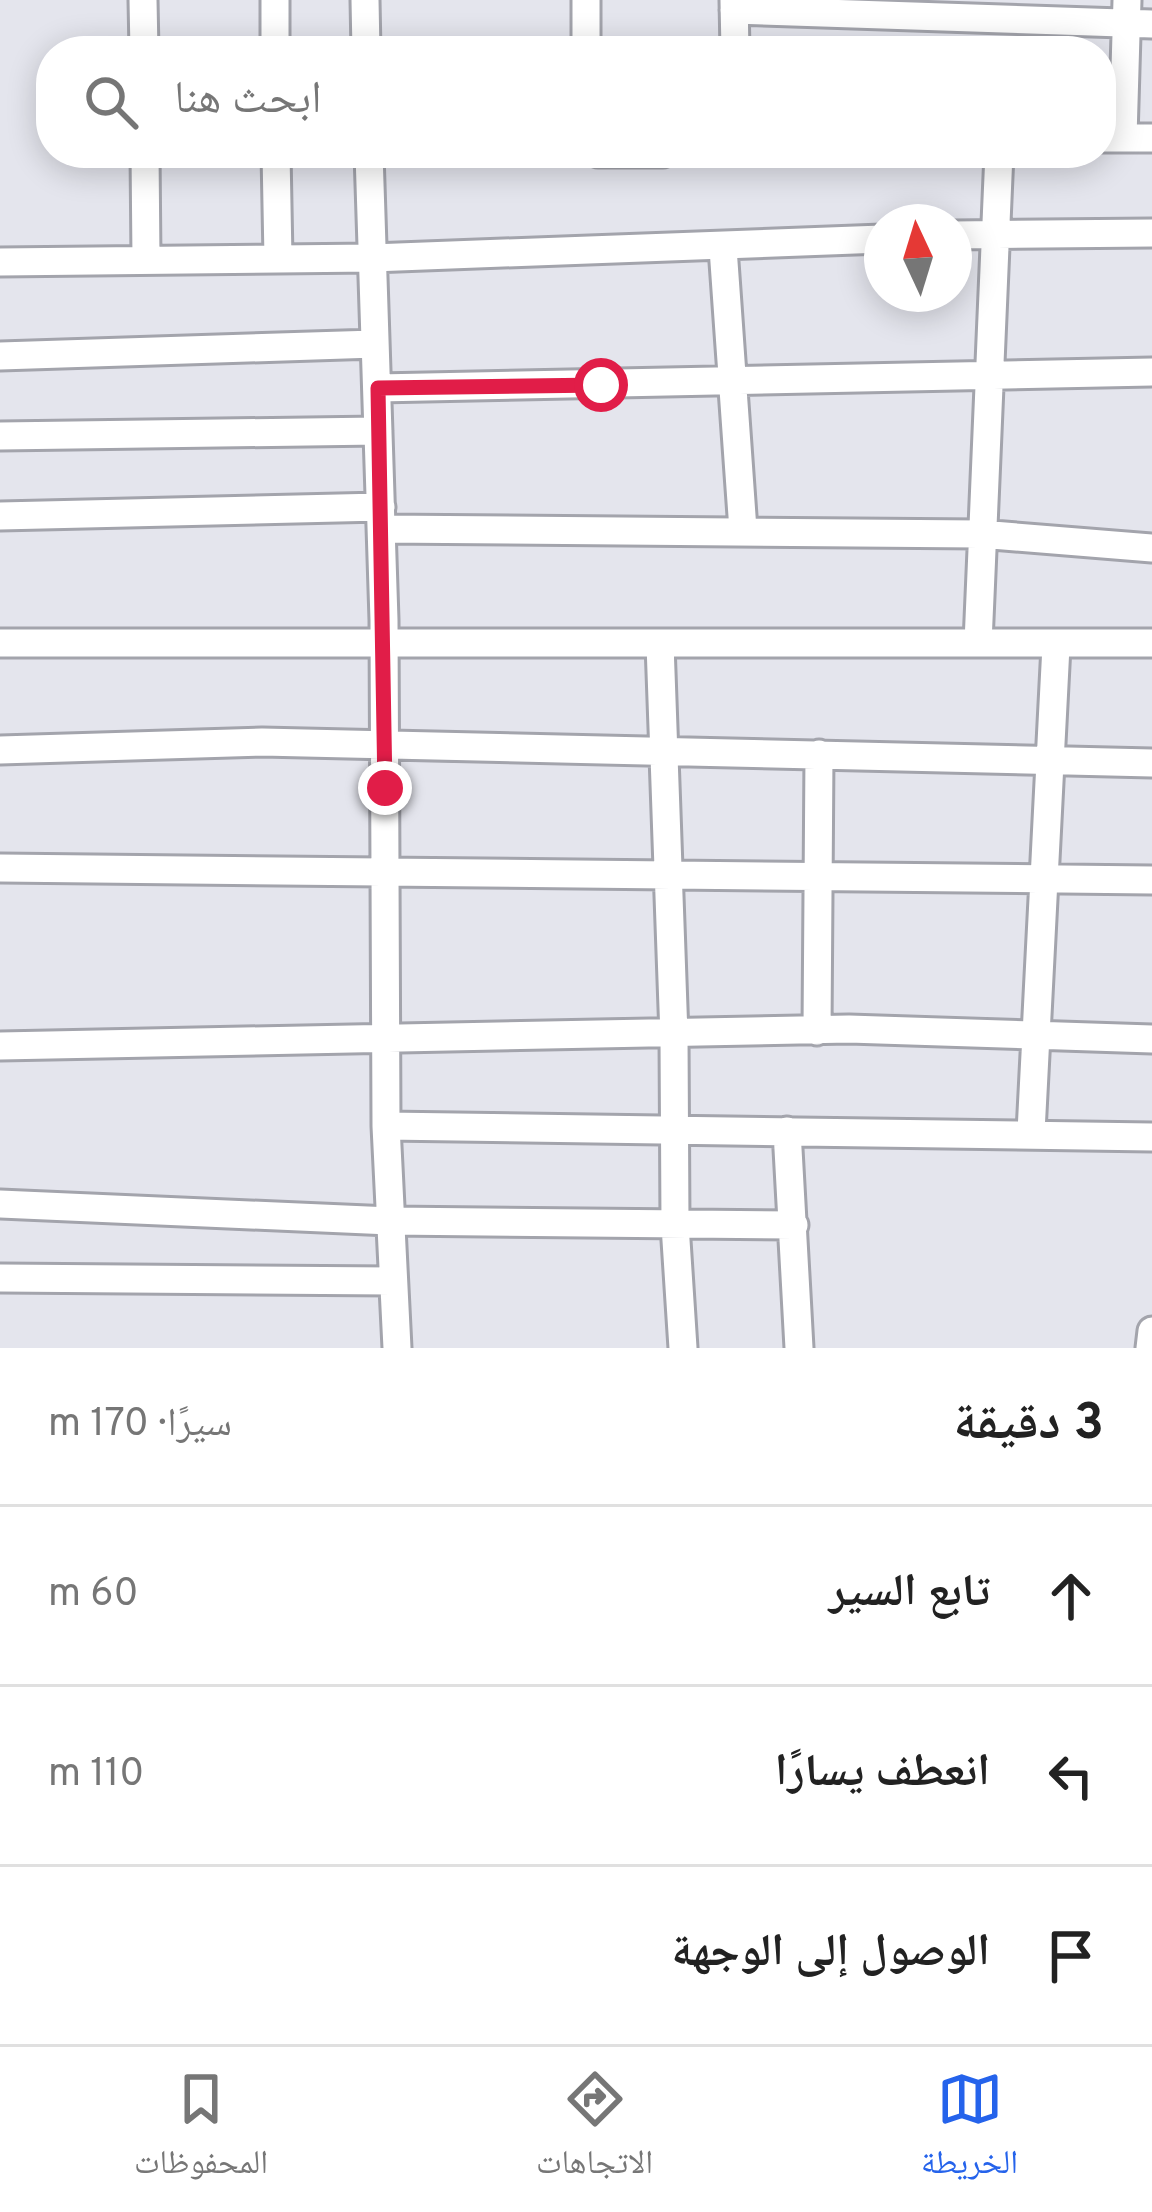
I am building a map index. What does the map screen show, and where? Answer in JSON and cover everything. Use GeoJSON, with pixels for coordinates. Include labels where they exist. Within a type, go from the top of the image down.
{"type":"FeatureCollection","features":[{"type":"Feature","properties":{"kind":"street"},"geometry":{"type":"LineString","coordinates":[[143,0],[144,36]]}},
{"type":"Feature","properties":{"kind":"street"},"geometry":{"type":"LineString","coordinates":[[274,0],[275,36]]}},
{"type":"Feature","properties":{"kind":"street"},"geometry":{"type":"LineString","coordinates":[[364,0],[365,36]]}},
{"type":"Feature","properties":{"kind":"street"},"geometry":{"type":"LineString","coordinates":[[586,0],[586,36]]}},
{"type":"Feature","properties":{"kind":"street"},"geometry":{"type":"LineString","coordinates":[[735,36],[734,5],[1136,15],[1126,138]]}},
{"type":"Feature","properties":{"kind":"street"},"geometry":{"type":"LineString","coordinates":[[145,168],[146,259]]}},
{"type":"Feature","properties":{"kind":"street"},"geometry":{"type":"LineString","coordinates":[[276,168],[278,258]]}},
{"type":"Feature","properties":{"kind":"street"},"geometry":{"type":"LineString","coordinates":[[369,168],[384,644],[386,1126],[397,1348]]}},
{"type":"Feature","properties":{"kind":"street"},"geometry":{"type":"LineString","coordinates":[[978,643],[999,168]]}},
{"type":"Feature","properties":{"kind":"street"},"geometry":{"type":"LineString","coordinates":[[972,234],[1152,233]]}},
{"type":"Feature","properties":{"kind":"street"},"geometry":{"type":"LineString","coordinates":[[0,262],[372,258],[864,240]]}},
{"type":"Feature","properties":{"kind":"street"},"geometry":{"type":"LineString","coordinates":[[723,248],[743,530]]}},
{"type":"Feature","properties":{"kind":"street"},"geometry":{"type":"LineString","coordinates":[[0,356],[375,344]]}},
{"type":"Feature","properties":{"kind":"street"},"geometry":{"type":"LineString","coordinates":[[378,388],[1152,372]]}},
{"type":"Feature","properties":{"kind":"street"},"geometry":{"type":"LineString","coordinates":[[0,436],[378,431]]}},
{"type":"Feature","properties":{"kind":"street"},"geometry":{"type":"LineString","coordinates":[[0,516],[381,518],[980,534],[1152,548]]}},
{"type":"Feature","properties":{"kind":"street"},"geometry":{"type":"LineString","coordinates":[[0,643],[660,644],[762,639],[1056,646],[1152,643]]}},
{"type":"Feature","properties":{"kind":"street"},"geometry":{"type":"LineString","coordinates":[[660,644],[674,1036],[675,1225],[683,1348]]}},
{"type":"Feature","properties":{"kind":"street"},"geometry":{"type":"LineString","coordinates":[[1031,1132],[1048,877],[1056,646]]}},
{"type":"Feature","properties":{"kind":"street"},"geometry":{"type":"LineString","coordinates":[[0,750],[262,742],[1152,763]]}},
{"type":"Feature","properties":{"kind":"street"},"geometry":{"type":"LineString","coordinates":[[817,1031],[819,754]]}},
{"type":"Feature","properties":{"kind":"street"},"geometry":{"type":"LineString","coordinates":[[0,868],[196,866],[386,873],[1152,880]]}},
{"type":"Feature","properties":{"kind":"street"},"geometry":{"type":"LineString","coordinates":[[0,1046],[817,1031],[1152,1039]]}},
{"type":"Feature","properties":{"kind":"street"},"geometry":{"type":"LineString","coordinates":[[386,1126],[1152,1137]]}},
{"type":"Feature","properties":{"kind":"street"},"geometry":{"type":"LineString","coordinates":[[787,1132],[799,1348]]}},
{"type":"Feature","properties":{"kind":"street"},"geometry":{"type":"LineString","coordinates":[[0,1204],[390,1221],[794,1226]]}},
{"type":"Feature","properties":{"kind":"street"},"geometry":{"type":"LineString","coordinates":[[0,1278],[392,1281]]}},
{"type":"Feature","properties":{"kind":"street"},"geometry":{"type":"LineString","coordinates":[[1150,1348],[1152,1331]]}},
{"type":"Feature","properties":{"kind":"route"},"geometry":{"type":"LineString","coordinates":[[385,788],[378,388],[601,385]]}}]}
